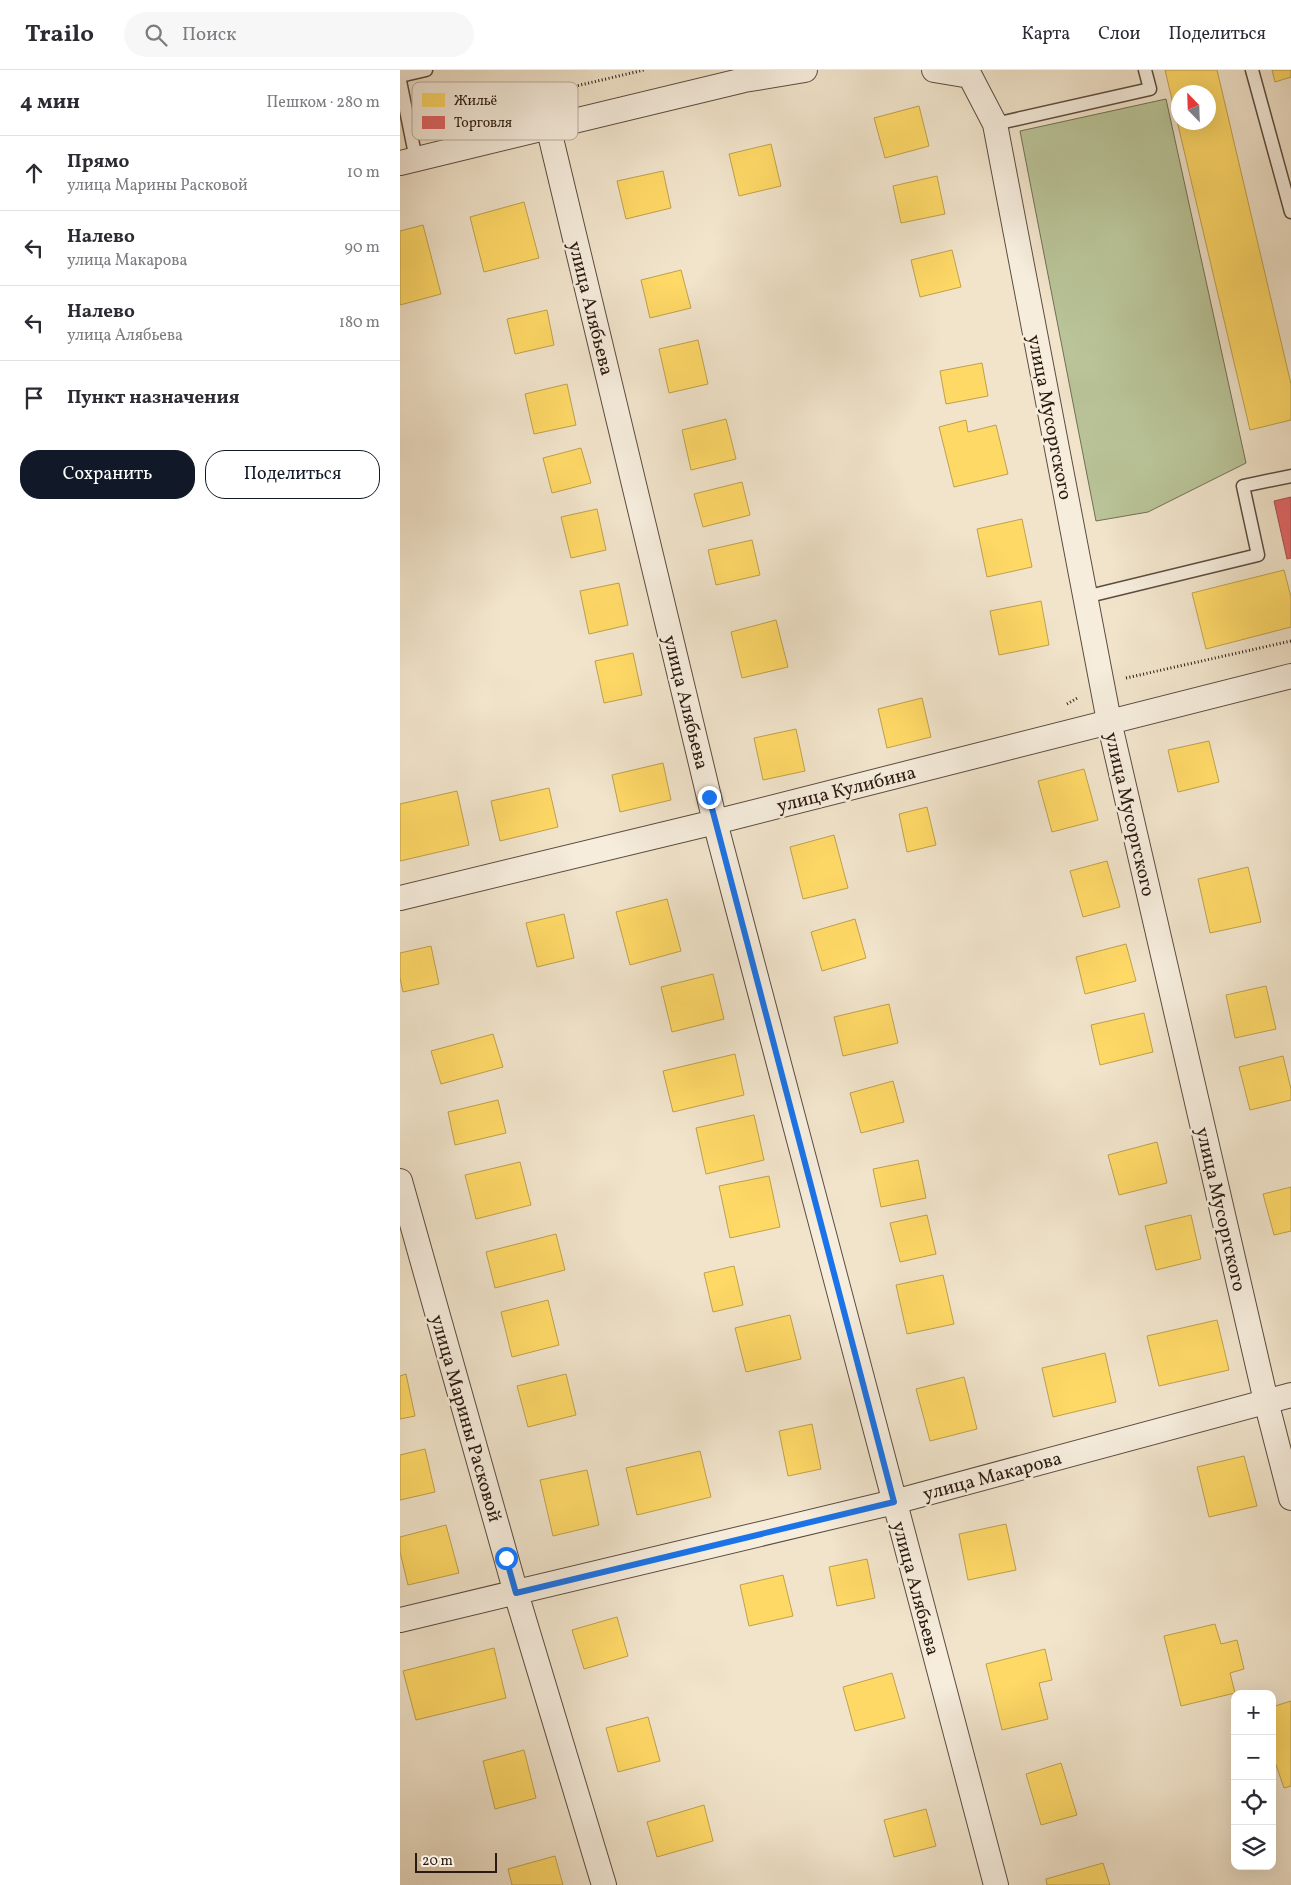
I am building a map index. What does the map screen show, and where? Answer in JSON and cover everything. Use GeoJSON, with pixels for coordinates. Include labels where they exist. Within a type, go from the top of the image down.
{"type":"FeatureCollection","features":[{"type":"Feature","properties":{"kind":"street"},"geometry":{"type":"LineString","coordinates":[[578,119],[744,80],[805,70]]}},
{"type":"Feature","properties":{"kind":"street","name":"улица Мусоргского"},"geometry":{"type":"LineString","coordinates":[[934,70],[970,76],[995,124],[1109,721],[1266,1401],[1291,1498]]}},
{"type":"Feature","properties":{"kind":"street"},"geometry":{"type":"LineString","coordinates":[[408,161],[492,140]]}},
{"type":"Feature","properties":{"kind":"street","name":"улица Алябьева"},"geometry":{"type":"LineString","coordinates":[[551,140],[715,822],[996,1885]]}},
{"type":"Feature","properties":{"kind":"street","name":"улица Кулибина"},"geometry":{"type":"LineString","coordinates":[[400,898],[715,822],[1291,676]]}},
{"type":"Feature","properties":{"kind":"street","name":"улица Марины Расковой"},"geometry":{"type":"LineString","coordinates":[[400,1180],[516,1593],[604,1885]]}},
{"type":"Feature","properties":{"kind":"street","name":"улица Макарова"},"geometry":{"type":"LineString","coordinates":[[400,1620],[894,1502],[1291,1395]]}},
{"type":"Feature","properties":{"kind":"lane"},"geometry":{"type":"LineString","coordinates":[[400,76],[426,70]]}},
{"type":"Feature","properties":{"kind":"lane"},"geometry":{"type":"LineString","coordinates":[[995,124],[1150,90],[1145,70]]}},
{"type":"Feature","properties":{"kind":"lane"},"geometry":{"type":"LineString","coordinates":[[1252,70],[1291,212]]}},
{"type":"Feature","properties":{"kind":"lane"},"geometry":{"type":"LineString","coordinates":[[400,81],[411,126],[408,161]]}},
{"type":"Feature","properties":{"kind":"lane"},"geometry":{"type":"LineString","coordinates":[[1085,597],[1258,555],[1243,486],[1291,476]]}},
{"type":"Feature","properties":{"kind":"path"},"geometry":{"type":"LineString","coordinates":[[578,86],[644,70]]}},
{"type":"Feature","properties":{"kind":"path"},"geometry":{"type":"LineString","coordinates":[[1062,707],[1102,684],[1291,641]]}},
{"type":"Feature","properties":{"kind":"green space"},"geometry":{"type":"Polygon","coordinates":[[[1166,99],[1171,130],[1173,130],[1246,463],[1148,512],[1096,521],[1020,131],[1166,99]]]}},
{"type":"Feature","properties":{"kind":"building: Жильё"},"geometry":{"type":"Polygon","coordinates":[[[1165,70],[1217,70],[1291,384],[1291,420],[1250,430],[1179,130],[1216,130],[1216,85],[1171,85],[1171,95],[1165,70]]]}},
{"type":"Feature","properties":{"kind":"building: Жильё"},"geometry":{"type":"Polygon","coordinates":[[[1272,70],[1291,70],[1291,77],[1275,82],[1272,70]]]}},
{"type":"Feature","properties":{"kind":"building: Жильё"},"geometry":{"type":"Polygon","coordinates":[[[919,106],[929,146],[885,158],[874,118],[919,106]]]}},
{"type":"Feature","properties":{"kind":"building: Жильё"},"geometry":{"type":"Polygon","coordinates":[[[771,144],[781,186],[739,196],[729,154],[771,144]]]}},
{"type":"Feature","properties":{"kind":"building: Жильё"},"geometry":{"type":"Polygon","coordinates":[[[663,171],[671,208],[626,219],[617,181],[663,171]]]}},
{"type":"Feature","properties":{"kind":"building: Жильё"},"geometry":{"type":"Polygon","coordinates":[[[937,176],[945,214],[901,223],[893,186],[937,176]]]}},
{"type":"Feature","properties":{"kind":"building: Жильё"},"geometry":{"type":"Polygon","coordinates":[[[524,202],[539,258],[484,272],[470,217],[524,202]]]}},
{"type":"Feature","properties":{"kind":"building: Жильё"},"geometry":{"type":"Polygon","coordinates":[[[423,225],[441,294],[400,305],[400,231],[423,225]]]}},
{"type":"Feature","properties":{"kind":"building: Жильё"},"geometry":{"type":"Polygon","coordinates":[[[952,250],[961,287],[920,297],[911,260],[952,250]]]}},
{"type":"Feature","properties":{"kind":"building: Жильё"},"geometry":{"type":"Polygon","coordinates":[[[681,270],[691,308],[650,318],[641,280],[681,270]]]}},
{"type":"Feature","properties":{"kind":"building: Жильё"},"geometry":{"type":"Polygon","coordinates":[[[547,310],[554,345],[515,354],[507,319],[547,310]]]}},
{"type":"Feature","properties":{"kind":"building: Жильё"},"geometry":{"type":"Polygon","coordinates":[[[698,340],[708,384],[669,393],[659,349],[698,340]]]}},
{"type":"Feature","properties":{"kind":"building: Жильё"},"geometry":{"type":"Polygon","coordinates":[[[982,363],[988,396],[946,404],[940,371],[982,363]]]}},
{"type":"Feature","properties":{"kind":"building: Жильё"},"geometry":{"type":"Polygon","coordinates":[[[567,384],[576,425],[534,434],[525,394],[567,384]]]}},
{"type":"Feature","properties":{"kind":"building: Жильё"},"geometry":{"type":"Polygon","coordinates":[[[726,419],[736,459],[691,470],[682,430],[726,419]]]}},
{"type":"Feature","properties":{"kind":"building: Жильё"},"geometry":{"type":"Polygon","coordinates":[[[966,420],[968,432],[996,425],[1008,474],[954,487],[939,427],[966,420]]]}},
{"type":"Feature","properties":{"kind":"building: Жильё"},"geometry":{"type":"Polygon","coordinates":[[[581,448],[591,483],[552,493],[543,458],[581,448]]]}},
{"type":"Feature","properties":{"kind":"building: Жильё"},"geometry":{"type":"Polygon","coordinates":[[[742,482],[750,515],[703,527],[694,494],[742,482]]]}},
{"type":"Feature","properties":{"kind":"building: Жильё"},"geometry":{"type":"Polygon","coordinates":[[[597,509],[606,550],[571,558],[561,517],[597,509]]]}},
{"type":"Feature","properties":{"kind":"building: Жильё"},"geometry":{"type":"Polygon","coordinates":[[[1022,519],[1032,567],[987,577],[977,529],[1022,519]]]}},
{"type":"Feature","properties":{"kind":"building: Жильё"},"geometry":{"type":"Polygon","coordinates":[[[752,540],[760,575],[716,585],[708,550],[752,540]]]}},
{"type":"Feature","properties":{"kind":"building: Жильё"},"geometry":{"type":"Polygon","coordinates":[[[1284,570],[1291,597],[1291,627],[1206,649],[1192,593],[1284,570]]]}},
{"type":"Feature","properties":{"kind":"building: Жильё"},"geometry":{"type":"Polygon","coordinates":[[[619,583],[628,625],[589,634],[580,591],[619,583]]]}},
{"type":"Feature","properties":{"kind":"building: Жильё"},"geometry":{"type":"Polygon","coordinates":[[[1041,601],[1049,645],[999,655],[990,611],[1041,601]]]}},
{"type":"Feature","properties":{"kind":"building: Жильё"},"geometry":{"type":"Polygon","coordinates":[[[776,620],[788,667],[742,678],[731,632],[776,620]]]}},
{"type":"Feature","properties":{"kind":"building: Жильё"},"geometry":{"type":"Polygon","coordinates":[[[633,653],[642,695],[604,703],[595,661],[633,653]]]}},
{"type":"Feature","properties":{"kind":"building: Жильё"},"geometry":{"type":"Polygon","coordinates":[[[922,698],[931,737],[887,748],[878,709],[922,698]]]}},
{"type":"Feature","properties":{"kind":"building: Жильё"},"geometry":{"type":"Polygon","coordinates":[[[796,729],[805,771],[763,780],[754,738],[796,729]]]}},
{"type":"Feature","properties":{"kind":"building: Жильё"},"geometry":{"type":"Polygon","coordinates":[[[1209,741],[1219,782],[1178,792],[1168,750],[1209,741]]]}},
{"type":"Feature","properties":{"kind":"building: Жильё"},"geometry":{"type":"Polygon","coordinates":[[[663,763],[671,800],[620,812],[612,775],[663,763]]]}},
{"type":"Feature","properties":{"kind":"building: Жильё"},"geometry":{"type":"Polygon","coordinates":[[[1084,769],[1098,820],[1052,832],[1038,781],[1084,769]]]}},
{"type":"Feature","properties":{"kind":"building: Жильё"},"geometry":{"type":"Polygon","coordinates":[[[549,788],[558,827],[500,841],[491,801],[549,788]]]}},
{"type":"Feature","properties":{"kind":"building: Жильё"},"geometry":{"type":"Polygon","coordinates":[[[457,791],[469,845],[400,861],[400,804],[457,791]]]}},
{"type":"Feature","properties":{"kind":"building: Жильё"},"geometry":{"type":"Polygon","coordinates":[[[927,807],[936,845],[907,852],[899,814],[927,807]]]}},
{"type":"Feature","properties":{"kind":"building: Жильё"},"geometry":{"type":"Polygon","coordinates":[[[834,835],[848,888],[803,899],[790,847],[834,835]]]}},
{"type":"Feature","properties":{"kind":"building: Жильё"},"geometry":{"type":"Polygon","coordinates":[[[1107,861],[1120,907],[1083,917],[1070,871],[1107,861]]]}},
{"type":"Feature","properties":{"kind":"building: Жильё"},"geometry":{"type":"Polygon","coordinates":[[[1248,867],[1261,922],[1210,933],[1198,879],[1248,867]]]}},
{"type":"Feature","properties":{"kind":"building: Жильё"},"geometry":{"type":"Polygon","coordinates":[[[667,899],[681,951],[630,965],[616,912],[667,899]]]}},
{"type":"Feature","properties":{"kind":"building: Жильё"},"geometry":{"type":"Polygon","coordinates":[[[564,914],[574,958],[537,967],[526,923],[564,914]]]}},
{"type":"Feature","properties":{"kind":"building: Жильё"},"geometry":{"type":"Polygon","coordinates":[[[855,919],[866,958],[822,971],[811,932],[855,919]]]}},
{"type":"Feature","properties":{"kind":"building: Жильё"},"geometry":{"type":"Polygon","coordinates":[[[1126,944],[1136,981],[1085,994],[1076,957],[1126,944]]]}},
{"type":"Feature","properties":{"kind":"building: Жильё"},"geometry":{"type":"Polygon","coordinates":[[[431,946],[439,984],[403,992],[400,978],[400,953],[431,946]]]}},
{"type":"Feature","properties":{"kind":"building: Жильё"},"geometry":{"type":"Polygon","coordinates":[[[713,974],[724,1019],[672,1032],[661,987],[713,974]]]}},
{"type":"Feature","properties":{"kind":"building: Жильё"},"geometry":{"type":"Polygon","coordinates":[[[1266,986],[1276,1029],[1235,1038],[1226,995],[1266,986]]]}},
{"type":"Feature","properties":{"kind":"building: Жильё"},"geometry":{"type":"Polygon","coordinates":[[[889,1004],[898,1043],[843,1056],[834,1017],[889,1004]]]}},
{"type":"Feature","properties":{"kind":"building: Жильё"},"geometry":{"type":"Polygon","coordinates":[[[1144,1013],[1153,1052],[1100,1065],[1091,1025],[1144,1013]]]}},
{"type":"Feature","properties":{"kind":"building: Жильё"},"geometry":{"type":"Polygon","coordinates":[[[493,1034],[503,1067],[441,1084],[431,1051],[493,1034]]]}},
{"type":"Feature","properties":{"kind":"building: Жильё"},"geometry":{"type":"Polygon","coordinates":[[[735,1054],[744,1095],[673,1112],[663,1071],[735,1054]]]}},
{"type":"Feature","properties":{"kind":"building: Жильё"},"geometry":{"type":"Polygon","coordinates":[[[1283,1056],[1291,1089],[1291,1100],[1250,1110],[1239,1067],[1283,1056]]]}},
{"type":"Feature","properties":{"kind":"building: Жильё"},"geometry":{"type":"Polygon","coordinates":[[[893,1081],[904,1122],[861,1133],[850,1093],[893,1081]]]}},
{"type":"Feature","properties":{"kind":"building: Жильё"},"geometry":{"type":"Polygon","coordinates":[[[498,1100],[506,1133],[455,1145],[448,1112],[498,1100]]]}},
{"type":"Feature","properties":{"kind":"building: Жильё"},"geometry":{"type":"Polygon","coordinates":[[[754,1115],[764,1160],[706,1174],[696,1128],[754,1115]]]}},
{"type":"Feature","properties":{"kind":"building: Жильё"},"geometry":{"type":"Polygon","coordinates":[[[1157,1142],[1167,1183],[1119,1195],[1108,1155],[1157,1142]]]}},
{"type":"Feature","properties":{"kind":"building: Жильё"},"geometry":{"type":"Polygon","coordinates":[[[918,1160],[926,1198],[881,1207],[873,1169],[918,1160]]]}},
{"type":"Feature","properties":{"kind":"building: Жильё"},"geometry":{"type":"Polygon","coordinates":[[[520,1162],[531,1205],[476,1219],[465,1175],[520,1162]]]}},
{"type":"Feature","properties":{"kind":"building: Жильё"},"geometry":{"type":"Polygon","coordinates":[[[769,1176],[780,1227],[730,1238],[719,1186],[769,1176]]]}},
{"type":"Feature","properties":{"kind":"building: Жильё"},"geometry":{"type":"Polygon","coordinates":[[[1291,1187],[1291,1231],[1274,1235],[1263,1194],[1291,1187]]]}},
{"type":"Feature","properties":{"kind":"building: Жильё"},"geometry":{"type":"Polygon","coordinates":[[[927,1215],[936,1254],[900,1262],[890,1223],[927,1215]]]}},
{"type":"Feature","properties":{"kind":"building: Жильё"},"geometry":{"type":"Polygon","coordinates":[[[1191,1215],[1201,1259],[1156,1270],[1145,1226],[1191,1215]]]}},
{"type":"Feature","properties":{"kind":"building: Жильё"},"geometry":{"type":"Polygon","coordinates":[[[556,1234],[565,1270],[495,1288],[486,1252],[556,1234]]]}},
{"type":"Feature","properties":{"kind":"building: Жильё"},"geometry":{"type":"Polygon","coordinates":[[[734,1266],[743,1305],[713,1312],[704,1273],[734,1266]]]}},
{"type":"Feature","properties":{"kind":"building: Жильё"},"geometry":{"type":"Polygon","coordinates":[[[943,1275],[954,1324],[907,1334],[896,1285],[943,1275]]]}},
{"type":"Feature","properties":{"kind":"building: Жильё"},"geometry":{"type":"Polygon","coordinates":[[[548,1300],[559,1345],[512,1357],[501,1312],[548,1300]]]}},
{"type":"Feature","properties":{"kind":"building: Жильё"},"geometry":{"type":"Polygon","coordinates":[[[790,1315],[801,1359],[746,1372],[735,1328],[790,1315]]]}},
{"type":"Feature","properties":{"kind":"building: Жильё"},"geometry":{"type":"Polygon","coordinates":[[[1217,1320],[1229,1370],[1159,1386],[1147,1336],[1217,1320]]]}},
{"type":"Feature","properties":{"kind":"building: Жильё"},"geometry":{"type":"Polygon","coordinates":[[[1105,1353],[1116,1402],[1053,1417],[1042,1368],[1105,1353]]]}},
{"type":"Feature","properties":{"kind":"building: Жильё"},"geometry":{"type":"Polygon","coordinates":[[[406,1374],[415,1416],[400,1419],[400,1376],[406,1374]]]}},
{"type":"Feature","properties":{"kind":"building: Жильё"},"geometry":{"type":"Polygon","coordinates":[[[566,1374],[576,1415],[528,1427],[517,1386],[566,1374]]]}},
{"type":"Feature","properties":{"kind":"building: Жильё"},"geometry":{"type":"Polygon","coordinates":[[[964,1377],[977,1429],[930,1441],[916,1389],[964,1377]]]}},
{"type":"Feature","properties":{"kind":"building: Жильё"},"geometry":{"type":"Polygon","coordinates":[[[812,1424],[821,1469],[788,1476],[779,1431],[812,1424]]]}},
{"type":"Feature","properties":{"kind":"building: Жильё"},"geometry":{"type":"Polygon","coordinates":[[[425,1449],[435,1492],[400,1500],[400,1455],[425,1449]]]}},
{"type":"Feature","properties":{"kind":"building: Жильё"},"geometry":{"type":"Polygon","coordinates":[[[700,1451],[711,1497],[637,1515],[626,1468],[700,1451]]]}},
{"type":"Feature","properties":{"kind":"building: Жильё"},"geometry":{"type":"Polygon","coordinates":[[[1244,1456],[1257,1506],[1209,1517],[1197,1467],[1244,1456]]]}},
{"type":"Feature","properties":{"kind":"building: Жильё"},"geometry":{"type":"Polygon","coordinates":[[[587,1470],[599,1525],[553,1536],[540,1480],[587,1470]]]}},
{"type":"Feature","properties":{"kind":"building: Жильё"},"geometry":{"type":"Polygon","coordinates":[[[1006,1524],[1016,1570],[968,1580],[959,1534],[1006,1524]]]}},
{"type":"Feature","properties":{"kind":"building: Жильё"},"geometry":{"type":"Polygon","coordinates":[[[446,1525],[459,1573],[408,1585],[400,1552],[400,1537],[446,1525]]]}},
{"type":"Feature","properties":{"kind":"building: Жильё"},"geometry":{"type":"Polygon","coordinates":[[[867,1559],[875,1598],[837,1606],[829,1567],[867,1559]]]}},
{"type":"Feature","properties":{"kind":"building: Жильё"},"geometry":{"type":"Polygon","coordinates":[[[783,1575],[793,1616],[749,1626],[740,1585],[783,1575]]]}},
{"type":"Feature","properties":{"kind":"building: Жильё"},"geometry":{"type":"Polygon","coordinates":[[[617,1617],[628,1656],[584,1669],[572,1630],[617,1617]]]}},
{"type":"Feature","properties":{"kind":"building: Жильё"},"geometry":{"type":"Polygon","coordinates":[[[1215,1624],[1221,1644],[1237,1640],[1244,1669],[1230,1673],[1234,1690],[1231,1690],[1231,1694],[1181,1706],[1164,1636],[1215,1624]]]}},
{"type":"Feature","properties":{"kind":"building: Жильё"},"geometry":{"type":"Polygon","coordinates":[[[494,1648],[506,1698],[416,1720],[403,1671],[494,1648]]]}},
{"type":"Feature","properties":{"kind":"building: Жильё"},"geometry":{"type":"Polygon","coordinates":[[[1045,1649],[1052,1680],[1039,1683],[1048,1719],[1002,1730],[986,1664],[1045,1649]]]}},
{"type":"Feature","properties":{"kind":"building: Жильё"},"geometry":{"type":"Polygon","coordinates":[[[892,1673],[905,1718],[855,1731],[843,1687],[892,1673]]]}},
{"type":"Feature","properties":{"kind":"building: Жильё"},"geometry":{"type":"Polygon","coordinates":[[[1291,1701],[1291,1786],[1284,1788],[1276,1765],[1276,1706],[1291,1701]]]}},
{"type":"Feature","properties":{"kind":"building: Жильё"},"geometry":{"type":"Polygon","coordinates":[[[648,1717],[660,1761],[618,1772],[606,1728],[648,1717]]]}},
{"type":"Feature","properties":{"kind":"building: Жильё"},"geometry":{"type":"Polygon","coordinates":[[[524,1750],[536,1798],[495,1809],[483,1761],[524,1750]]]}},
{"type":"Feature","properties":{"kind":"building: Жильё"},"geometry":{"type":"Polygon","coordinates":[[[1061,1763],[1077,1815],[1041,1825],[1026,1774],[1061,1763]]]}},
{"type":"Feature","properties":{"kind":"building: Жильё"},"geometry":{"type":"Polygon","coordinates":[[[704,1805],[713,1841],[657,1857],[647,1822],[704,1805]]]}},
{"type":"Feature","properties":{"kind":"building: Жильё"},"geometry":{"type":"Polygon","coordinates":[[[926,1809],[936,1846],[894,1857],[884,1820],[926,1809]]]}},
{"type":"Feature","properties":{"kind":"building: Жильё"},"geometry":{"type":"Polygon","coordinates":[[[555,1856],[563,1885],[512,1885],[508,1869],[555,1856]]]}},
{"type":"Feature","properties":{"kind":"building: Жильё"},"geometry":{"type":"Polygon","coordinates":[[[1103,1863],[1110,1885],[1047,1885],[1046,1879],[1103,1863]]]}},
{"type":"Feature","properties":{"kind":"building: Торговля"},"geometry":{"type":"Polygon","coordinates":[[[1291,497],[1291,558],[1287,559],[1274,501],[1291,497]]]}},
{"type":"Feature","properties":{"kind":"route"},"geometry":{"type":"LineString","coordinates":[[506,1558],[516,1593],[894,1502],[709,797]]}}]}
